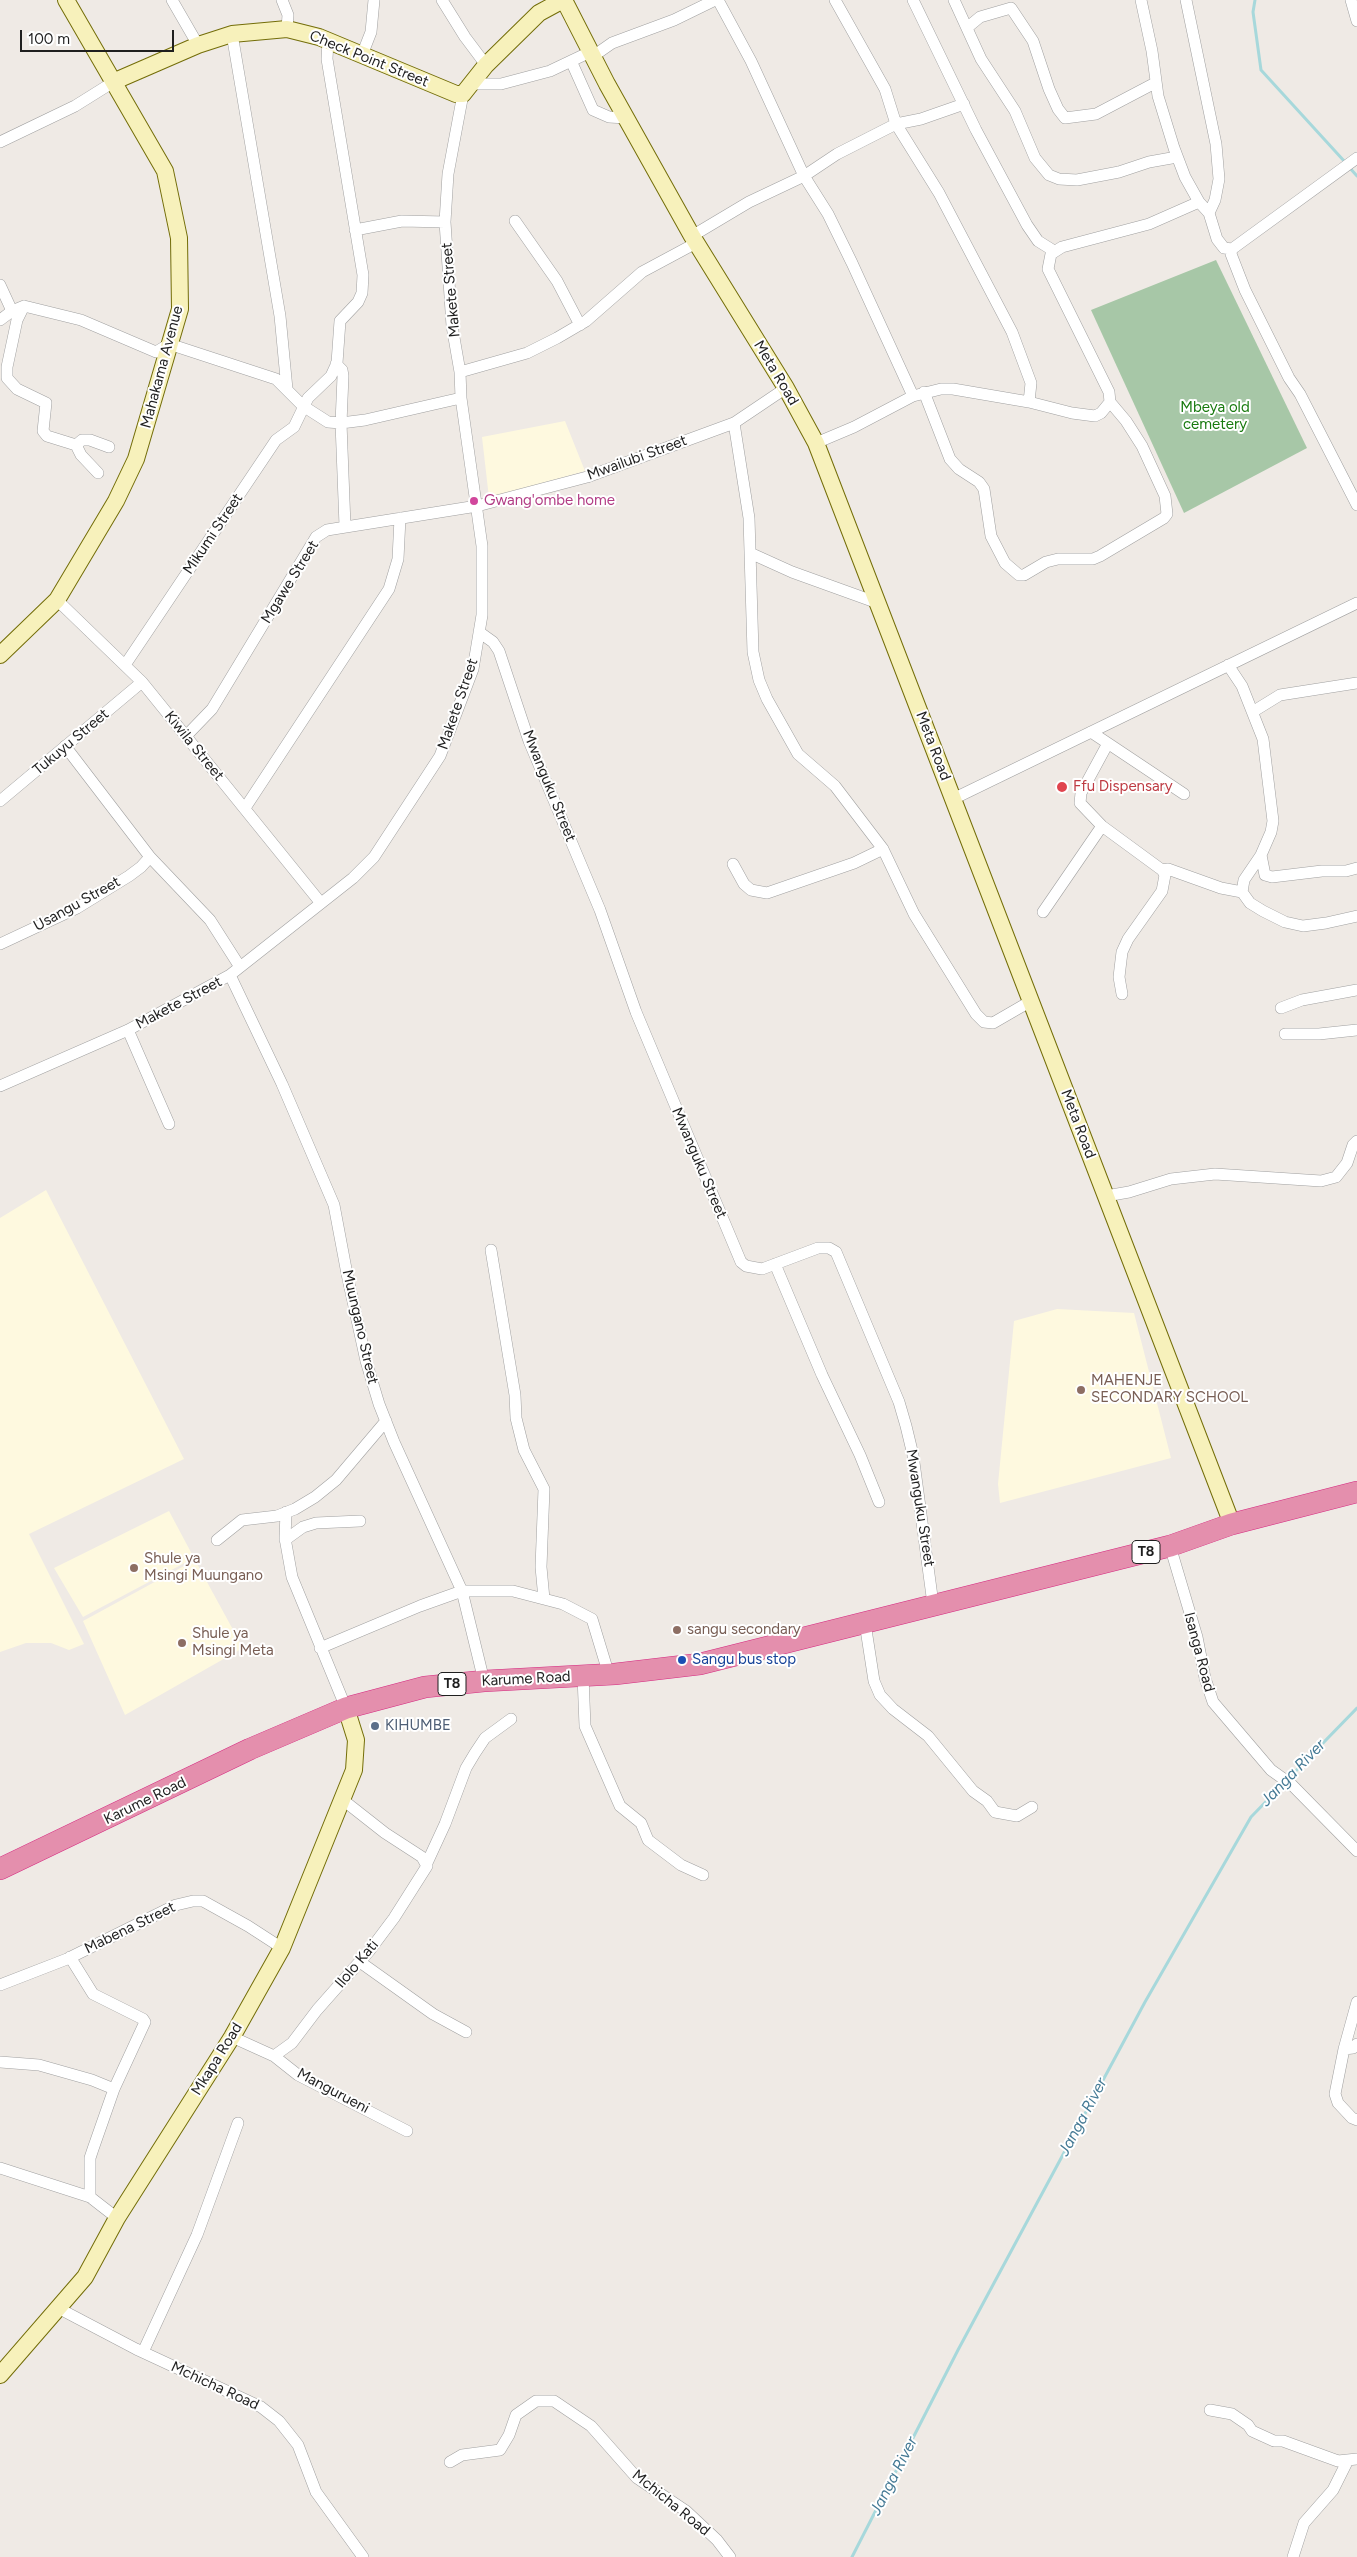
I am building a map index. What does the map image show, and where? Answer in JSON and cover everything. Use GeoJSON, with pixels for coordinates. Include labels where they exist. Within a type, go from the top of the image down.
{"type":"FeatureCollection","features":[{"type":"Feature","properties":{"kind":"highway","name":"T8"},"geometry":{"type":"LineString","coordinates":[[933,1604],[1170,1546],[1232,1524],[1357,1492]]}},
{"type":"Feature","properties":{"kind":"highway","name":"Karume Road"},"geometry":{"type":"LineString","coordinates":[[0,1869],[250,1749],[346,1708],[425,1687],[484,1681],[609,1675],[700,1664],[933,1604]]}},
{"type":"Feature","properties":{"kind":"street","name":"Mahakama Avenue"},"geometry":{"type":"LineString","coordinates":[[0,655],[57,600],[116,501],[136,460],[162,377],[169,344],[180,309],[179,238],[165,171],[115,81],[66,0]]}},
{"type":"Feature","properties":{"kind":"street"},"geometry":{"type":"LineString","coordinates":[[172,0],[198,45]]}},
{"type":"Feature","properties":{"kind":"street"},"geometry":{"type":"LineString","coordinates":[[282,0],[288,15],[287,29]]}},
{"type":"Feature","properties":{"kind":"street"},"geometry":{"type":"LineString","coordinates":[[362,55],[371,32],[374,0]]}},
{"type":"Feature","properties":{"kind":"street"},"geometry":{"type":"LineString","coordinates":[[442,0],[465,37],[486,65]]}},
{"type":"Feature","properties":{"kind":"street"},"geometry":{"type":"LineString","coordinates":[[467,89],[486,65],[539,13],[564,0]]}},
{"type":"Feature","properties":{"kind":"street","name":"Meta Road"},"geometry":{"type":"LineString","coordinates":[[564,0],[626,118],[694,239],[786,388],[816,444],[1232,1524]]}},
{"type":"Feature","properties":{"kind":"street"},"geometry":{"type":"LineString","coordinates":[[467,89],[501,84],[550,72],[612,44],[674,20],[716,0],[751,61],[804,176],[832,222],[876,318],[919,394],[950,459],[959,469],[979,482],[984,489],[991,536],[1005,564],[1019,575],[1024,576],[1046,562],[1058,559],[1093,559],[1100,556],[1164,518],[1167,514],[1165,496],[1142,446],[1110,402],[1109,392],[1048,269],[1051,254],[1054,251],[1149,224],[1199,202]]}},
{"type":"Feature","properties":{"kind":"street"},"geometry":{"type":"LineString","coordinates":[[835,0],[885,89],[896,124],[939,193],[1012,332],[1032,383],[1029,402]]}},
{"type":"Feature","properties":{"kind":"street"},"geometry":{"type":"LineString","coordinates":[[913,0],[1026,225],[1038,241],[1054,251]]}},
{"type":"Feature","properties":{"kind":"street"},"geometry":{"type":"LineString","coordinates":[[954,0],[982,59],[1015,111],[1035,158],[1049,175],[1059,179],[1076,180],[1118,172],[1149,162],[1177,157]]}},
{"type":"Feature","properties":{"kind":"street"},"geometry":{"type":"LineString","coordinates":[[1141,0],[1152,51],[1155,83],[1165,122],[1177,157],[1199,202],[1209,213],[1222,246],[1232,249]]}},
{"type":"Feature","properties":{"kind":"street"},"geometry":{"type":"LineString","coordinates":[[1186,0],[1216,144],[1218,186],[1215,200],[1209,213]]}},
{"type":"Feature","properties":{"kind":"street"},"geometry":{"type":"LineString","coordinates":[[1351,0],[1357,21]]}},
{"type":"Feature","properties":{"kind":"street"},"geometry":{"type":"LineString","coordinates":[[968,27],[980,17],[1013,4],[1033,41],[1048,90],[1065,118],[1096,114],[1155,83]]}},
{"type":"Feature","properties":{"kind":"street","name":"Check Point Street"},"geometry":{"type":"LineString","coordinates":[[115,81],[198,45],[232,34],[287,29],[328,41],[456,94],[467,89]]}},
{"type":"Feature","properties":{"kind":"street"},"geometry":{"type":"LineString","coordinates":[[232,34],[280,316],[287,389]]}},
{"type":"Feature","properties":{"kind":"street"},"geometry":{"type":"LineString","coordinates":[[328,41],[327,59],[362,275],[362,293],[358,302],[340,321],[336,364],[342,370],[341,424],[345,526]]}},
{"type":"Feature","properties":{"kind":"street"},"geometry":{"type":"LineString","coordinates":[[572,63],[593,110],[609,117],[626,118]]}},
{"type":"Feature","properties":{"kind":"street"},"geometry":{"type":"LineString","coordinates":[[0,142],[75,106],[115,81]]}},
{"type":"Feature","properties":{"kind":"street","name":"Makete Street"},"geometry":{"type":"LineString","coordinates":[[0,1086],[128,1030],[230,975],[320,902],[353,878],[374,857],[440,756],[472,669],[482,616],[482,546],[461,398],[460,372],[452,326],[445,222],[448,174],[467,89]]}},
{"type":"Feature","properties":{"kind":"street"},"geometry":{"type":"LineString","coordinates":[[460,372],[526,353],[580,325],[642,272],[750,202],[804,176],[837,154],[896,124],[921,119],[964,104]]}},
{"type":"Feature","properties":{"kind":"street"},"geometry":{"type":"LineString","coordinates":[[1357,158],[1232,249],[1231,257],[1245,290],[1357,505]]}},
{"type":"Feature","properties":{"kind":"street"},"geometry":{"type":"LineString","coordinates":[[355,230],[402,221],[445,222]]}},
{"type":"Feature","properties":{"kind":"street"},"geometry":{"type":"LineString","coordinates":[[515,221],[557,281],[580,325]]}},
{"type":"Feature","properties":{"kind":"street"},"geometry":{"type":"LineString","coordinates":[[0,285],[12,311]]}},
{"type":"Feature","properties":{"kind":"street"},"geometry":{"type":"LineString","coordinates":[[24,306],[17,320],[7,367],[7,378],[17,389],[46,404],[44,433],[63,442],[76,445],[86,461],[98,473]]}},
{"type":"Feature","properties":{"kind":"street"},"geometry":{"type":"LineString","coordinates":[[0,320],[12,311],[24,306],[81,320],[156,352],[169,344],[276,379],[303,406],[323,420],[341,424],[461,398]]}},
{"type":"Feature","properties":{"kind":"street","name":"Mikumi Street"},"geometry":{"type":"LineString","coordinates":[[125,665],[276,440],[294,428],[303,406],[316,389],[331,376],[336,364]]}},
{"type":"Feature","properties":{"kind":"street","name":"Mwailubi Street"},"geometry":{"type":"LineString","coordinates":[[477,506],[587,477],[734,423],[786,388]]}},
{"type":"Feature","properties":{"kind":"street"},"geometry":{"type":"LineString","coordinates":[[816,444],[919,394],[953,389],[1095,416],[1106,409],[1110,402]]}},
{"type":"Feature","properties":{"kind":"street"},"geometry":{"type":"LineString","coordinates":[[734,423],[749,518],[753,652],[759,680],[767,699],[798,754],[835,786],[883,848],[914,914],[976,1014],[984,1022],[993,1023],[1031,1002]]}},
{"type":"Feature","properties":{"kind":"street"},"geometry":{"type":"LineString","coordinates":[[76,445],[82,440],[90,440],[109,448]]}},
{"type":"Feature","properties":{"kind":"street","name":"Mgawe Street"},"geometry":{"type":"LineString","coordinates":[[186,736],[212,709],[316,537],[327,530],[345,526],[477,506]]}},
{"type":"Feature","properties":{"kind":"street"},"geometry":{"type":"LineString","coordinates":[[245,808],[389,589],[398,559],[400,518]]}},
{"type":"Feature","properties":{"kind":"street"},"geometry":{"type":"LineString","coordinates":[[750,553],[792,572],[878,603]]}},
{"type":"Feature","properties":{"kind":"street","name":"Kiwila Street"},"geometry":{"type":"LineString","coordinates":[[57,600],[142,682],[320,902]]}},
{"type":"Feature","properties":{"kind":"street"},"geometry":{"type":"LineString","coordinates":[[953,799],[1357,603]]}},
{"type":"Feature","properties":{"kind":"street","name":"Mwanguku Street"},"geometry":{"type":"LineString","coordinates":[[479,632],[493,642],[499,651],[529,741],[600,910],[636,1012],[741,1262],[746,1266],[762,1269],[818,1248],[829,1248],[836,1252],[899,1402],[906,1426],[915,1465],[933,1604]]}},
{"type":"Feature","properties":{"kind":"street"},"geometry":{"type":"LineString","coordinates":[[1228,666],[1242,686],[1254,711],[1263,738],[1273,821],[1271,832],[1261,855],[1244,880],[1242,892]]}},
{"type":"Feature","properties":{"kind":"street","name":"Tukuyu Street"},"geometry":{"type":"LineString","coordinates":[[0,801],[142,682]]}},
{"type":"Feature","properties":{"kind":"street"},"geometry":{"type":"LineString","coordinates":[[1254,711],[1280,695],[1357,683]]}},
{"type":"Feature","properties":{"kind":"street"},"geometry":{"type":"LineString","coordinates":[[1091,732],[1107,745],[1135,760],[1184,794]]}},
{"type":"Feature","properties":{"kind":"street"},"geometry":{"type":"LineString","coordinates":[[1107,745],[1079,799],[1102,826],[1162,870],[1165,884],[1162,892],[1128,939],[1122,952],[1119,977],[1122,994]]}},
{"type":"Feature","properties":{"kind":"street"},"geometry":{"type":"LineString","coordinates":[[65,746],[150,857],[210,920],[240,967]]}},
{"type":"Feature","properties":{"kind":"street"},"geometry":{"type":"LineString","coordinates":[[1044,912],[1102,826]]}},
{"type":"Feature","properties":{"kind":"street"},"geometry":{"type":"LineString","coordinates":[[733,864],[744,884],[751,890],[767,893],[854,863],[883,848]]}},
{"type":"Feature","properties":{"kind":"street"},"geometry":{"type":"LineString","coordinates":[[1261,855],[1263,872],[1272,877],[1301,872],[1346,871],[1357,868]]}},
{"type":"Feature","properties":{"kind":"street","name":"Usangu Street"},"geometry":{"type":"LineString","coordinates":[[0,944],[77,908],[129,876],[150,857]]}},
{"type":"Feature","properties":{"kind":"street"},"geometry":{"type":"LineString","coordinates":[[1162,870],[1168,869],[1214,886],[1242,892],[1250,903],[1285,922],[1303,926],[1357,916]]}},
{"type":"Feature","properties":{"kind":"street","name":"Muungano Street"},"geometry":{"type":"LineString","coordinates":[[230,975],[282,1084],[334,1205],[366,1361],[386,1421],[462,1592],[484,1681]]}},
{"type":"Feature","properties":{"kind":"street"},"geometry":{"type":"LineString","coordinates":[[1281,1008],[1302,1000],[1357,990]]}},
{"type":"Feature","properties":{"kind":"street"},"geometry":{"type":"LineString","coordinates":[[128,1030],[169,1124]]}},
{"type":"Feature","properties":{"kind":"street"},"geometry":{"type":"LineString","coordinates":[[1285,1034],[1319,1034],[1357,1030]]}},
{"type":"Feature","properties":{"kind":"street"},"geometry":{"type":"LineString","coordinates":[[1106,1196],[1129,1192],[1171,1180],[1215,1174],[1321,1181],[1336,1177],[1347,1163],[1353,1145],[1357,1142]]}},
{"type":"Feature","properties":{"kind":"street"},"geometry":{"type":"LineString","coordinates":[[491,1250],[515,1395],[516,1418],[524,1450],[544,1489],[541,1568],[544,1599]]}},
{"type":"Feature","properties":{"kind":"street"},"geometry":{"type":"LineString","coordinates":[[774,1264],[822,1375],[860,1455],[879,1502]]}},
{"type":"Feature","properties":{"kind":"street"},"geometry":{"type":"LineString","coordinates":[[217,1540],[242,1520],[277,1516],[315,1497],[336,1480],[386,1421]]}},
{"type":"Feature","properties":{"kind":"street"},"geometry":{"type":"LineString","coordinates":[[286,1512],[285,1540],[292,1577],[346,1708]]}},
{"type":"Feature","properties":{"kind":"street"},"geometry":{"type":"LineString","coordinates":[[285,1540],[303,1527],[316,1523],[360,1521]]}},
{"type":"Feature","properties":{"kind":"street","name":"Isanga Road"},"geometry":{"type":"LineString","coordinates":[[1170,1546],[1197,1637],[1205,1678],[1213,1702],[1271,1770],[1292,1784],[1357,1851]]}},
{"type":"Feature","properties":{"kind":"street"},"geometry":{"type":"LineString","coordinates":[[320,1648],[420,1606],[462,1592],[513,1590],[563,1604],[592,1619],[602,1646],[609,1675]]}},
{"type":"Feature","properties":{"kind":"street"},"geometry":{"type":"LineString","coordinates":[[865,1623],[874,1680],[880,1695],[893,1709],[928,1736],[973,1791],[988,1801],[995,1812],[1017,1816],[1032,1808]]}},
{"type":"Feature","properties":{"kind":"street"},"geometry":{"type":"LineString","coordinates":[[583,1676],[585,1726],[620,1806],[642,1823],[648,1840],[681,1865],[703,1875]]}},
{"type":"Feature","properties":{"kind":"street","name":"Mkapa Road"},"geometry":{"type":"LineString","coordinates":[[0,2375],[85,2277],[117,2218],[232,2037],[282,1948],[354,1770],[356,1740],[346,1708]]}},
{"type":"Feature","properties":{"kind":"street","name":"Ilolo Kati"},"geometry":{"type":"LineString","coordinates":[[274,2056],[292,2043],[394,1918],[425,1871],[466,1768],[475,1752],[485,1738],[511,1719]]}},
{"type":"Feature","properties":{"kind":"street"},"geometry":{"type":"LineString","coordinates":[[343,1800],[427,1862]]}},
{"type":"Feature","properties":{"kind":"street","name":"Mabena Street"},"geometry":{"type":"LineString","coordinates":[[0,1985],[70,1957],[176,1905],[193,1901],[203,1901],[248,1926],[282,1948]]}},
{"type":"Feature","properties":{"kind":"street"},"geometry":{"type":"LineString","coordinates":[[70,1957],[93,1994],[145,2020],[144,2026],[114,2089],[90,2158],[90,2198]]}},
{"type":"Feature","properties":{"kind":"street"},"geometry":{"type":"LineString","coordinates":[[360,1962],[433,2014],[466,2032]]}},
{"type":"Feature","properties":{"kind":"street"},"geometry":{"type":"LineString","coordinates":[[1357,2002],[1344,2049],[1336,2098],[1352,2118],[1357,2120]]}},
{"type":"Feature","properties":{"kind":"street","name":"Mangurueni"},"geometry":{"type":"LineString","coordinates":[[232,2037],[274,2056],[307,2080],[333,2094],[360,2104],[407,2130]]}},
{"type":"Feature","properties":{"kind":"street"},"geometry":{"type":"LineString","coordinates":[[1344,2049],[1353,2048],[1357,2044]]}},
{"type":"Feature","properties":{"kind":"street"},"geometry":{"type":"LineString","coordinates":[[0,2062],[39,2065],[92,2080],[114,2089]]}},
{"type":"Feature","properties":{"kind":"street"},"geometry":{"type":"LineString","coordinates":[[143,2352],[197,2235],[238,2123]]}},
{"type":"Feature","properties":{"kind":"street"},"geometry":{"type":"LineString","coordinates":[[0,2168],[90,2198],[117,2218]]}},
{"type":"Feature","properties":{"kind":"street","name":"Mchicha Road"},"geometry":{"type":"LineString","coordinates":[[58,2308],[143,2352],[261,2407],[279,2421],[298,2445],[316,2492],[340,2528],[363,2557]]}},
{"type":"Feature","properties":{"kind":"street","name":"Mchicha Road"},"geometry":{"type":"LineString","coordinates":[[450,2462],[462,2455],[500,2450],[509,2436],[516,2415],[536,2401],[554,2401],[592,2426],[637,2478],[686,2511],[716,2540],[730,2557]]}},
{"type":"Feature","properties":{"kind":"street"},"geometry":{"type":"LineString","coordinates":[[1210,2410],[1232,2414],[1261,2436],[1274,2441],[1283,2441],[1338,2461],[1352,2460]]}},
{"type":"Feature","properties":{"kind":"street"},"geometry":{"type":"LineString","coordinates":[[1293,2557],[1304,2523],[1333,2490],[1352,2460]]}},
{"type":"Feature","properties":{"kind":"shaded area"},"geometry":{"type":"Polygon","coordinates":[[[565,421],[585,471],[489,498],[482,437],[565,421]]]}},
{"type":"Feature","properties":{"kind":"shaded area"},"geometry":{"type":"Polygon","coordinates":[[[46,1190],[184,1459],[29,1534],[84,1644],[69,1650],[51,1643],[26,1643],[0,1652],[0,1218],[46,1190]]]}},
{"type":"Feature","properties":{"kind":"shaded area","name":"MAHENJE SECONDARY SCHOOL"},"geometry":{"type":"Polygon","coordinates":[[[1057,1309],[1134,1313],[1171,1458],[1000,1503],[998,1484],[1014,1321],[1057,1309]]]}},
{"type":"Feature","properties":{"kind":"shaded area"},"geometry":{"type":"Polygon","coordinates":[[[169,1511],[194,1558],[83,1617],[54,1568],[169,1511]]]}},
{"type":"Feature","properties":{"kind":"shaded area"},"geometry":{"type":"Polygon","coordinates":[[[195,1560],[243,1648],[125,1715],[83,1621],[195,1560]]]}},
{"type":"Feature","properties":{"kind":"green space","name":"Mbeya old cemetery"},"geometry":{"type":"Polygon","coordinates":[[[1216,260],[1307,448],[1184,513],[1091,310],[1216,260]]]}},
{"type":"Feature","properties":{"kind":"waterway"},"geometry":{"type":"LineString","coordinates":[[1255,0],[1253,12],[1261,70],[1345,162]]}},
{"type":"Feature","properties":{"kind":"waterway"},"geometry":{"type":"LineString","coordinates":[[1349,167],[1357,176]]}},
{"type":"Feature","properties":{"kind":"waterway","name":"Janga River"},"geometry":{"type":"LineString","coordinates":[[852,2557],[958,2350],[1145,2002],[1251,1817],[1357,1708]]}},
{"type":"Feature","properties":{"kind":"place","name":"Gwang'ombe home"},"geometry":{"type":"Point","coordinates":[474,501]}},
{"type":"Feature","properties":{"kind":"place","name":"Ffu Dispensary"},"geometry":{"type":"Point","coordinates":[1062,787]}},
{"type":"Feature","properties":{"kind":"place","name":"MAHENJE SECONDARY SCHOOL"},"geometry":{"type":"Point","coordinates":[1081,1390]}},
{"type":"Feature","properties":{"kind":"place","name":"Shule ya Msingi Muungano"},"geometry":{"type":"Point","coordinates":[134,1568]}},
{"type":"Feature","properties":{"kind":"place","name":"sangu secondary"},"geometry":{"type":"Point","coordinates":[677,1630]}},
{"type":"Feature","properties":{"kind":"place","name":"Shule ya Msingi Meta"},"geometry":{"type":"Point","coordinates":[182,1643]}},
{"type":"Feature","properties":{"kind":"place","name":"Sangu bus stop"},"geometry":{"type":"Point","coordinates":[682,1660]}},
{"type":"Feature","properties":{"kind":"place","name":"KIHUMBE"},"geometry":{"type":"Point","coordinates":[375,1726]}}]}
